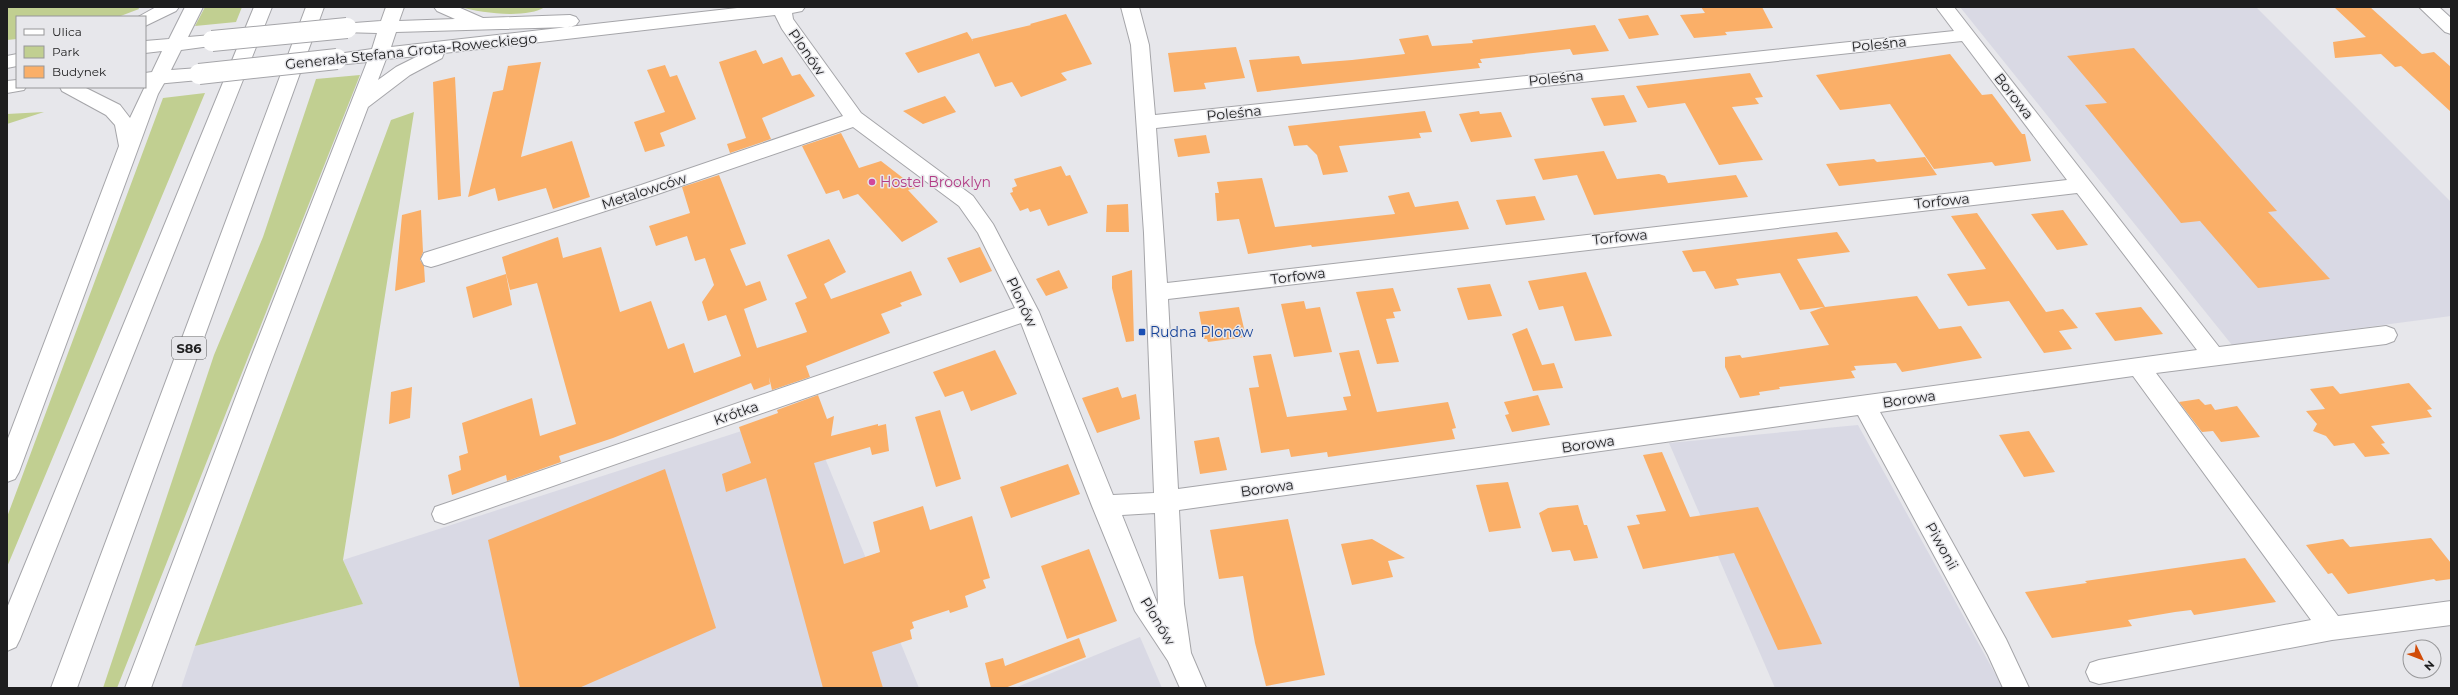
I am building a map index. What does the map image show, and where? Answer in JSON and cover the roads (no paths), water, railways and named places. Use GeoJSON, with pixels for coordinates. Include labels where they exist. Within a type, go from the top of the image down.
{"type":"FeatureCollection","features":[{"type":"Feature","properties":{"kind":"main road"},"geometry":{"type":"LineString","coordinates":[[146,19],[170,7]]}},
{"type":"Feature","properties":{"kind":"main road"},"geometry":{"type":"LineString","coordinates":[[7,472],[149,94],[151,79],[174,44],[194,7]]}},
{"type":"Feature","properties":{"kind":"main road"},"geometry":{"type":"LineString","coordinates":[[7,639],[263,7]]}},
{"type":"Feature","properties":{"kind":"main road","name":"S86"},"geometry":{"type":"LineString","coordinates":[[64,688],[315,7]]}},
{"type":"Feature","properties":{"kind":"main road"},"geometry":{"type":"LineString","coordinates":[[138,688],[257,370],[380,55],[395,7]]}},
{"type":"Feature","properties":{"kind":"main road"},"geometry":{"type":"LineString","coordinates":[[443,7],[482,24]]}},
{"type":"Feature","properties":{"kind":"main road","name":"Plonów"},"geometry":{"type":"LineString","coordinates":[[1130,7],[1140,45],[1146,122],[1157,292],[1171,604],[1178,653],[1192,688]]}},
{"type":"Feature","properties":{"kind":"main road","name":"Borowa"},"geometry":{"type":"LineString","coordinates":[[1104,506],[1145,504],[2214,356],[2084,185],[1945,7]]}},
{"type":"Feature","properties":{"kind":"main road"},"geometry":{"type":"LineString","coordinates":[[2428,7],[2451,28]]}},
{"type":"Feature","properties":{"kind":"main road","name":"Generała Stefana Grota-Roweckiego"},"geometry":{"type":"LineString","coordinates":[[151,79],[446,48],[790,8]]}},
{"type":"Feature","properties":{"kind":"main road","name":"Plonów"},"geometry":{"type":"LineString","coordinates":[[790,8],[784,19],[854,118],[966,201],[986,229],[1028,312],[1104,506],[1148,611],[1178,653]]}},
{"type":"Feature","properties":{"kind":"main road","name":"Generała Stefana Grota-Roweckiego"},"geometry":{"type":"LineString","coordinates":[[146,47],[347,28],[623,19],[677,21]]}},
{"type":"Feature","properties":{"kind":"main road","name":"Poleśna"},"geometry":{"type":"LineString","coordinates":[[1146,122],[1967,35]]}},
{"type":"Feature","properties":{"kind":"main road"},"geometry":{"type":"LineString","coordinates":[[360,104],[402,71],[446,48]]}},
{"type":"Feature","properties":{"kind":"main road"},"geometry":{"type":"LineString","coordinates":[[71,88],[113,110],[124,124],[129,146]]}},
{"type":"Feature","properties":{"kind":"main road","name":"Metalowców"},"geometry":{"type":"LineString","coordinates":[[431,259],[648,190],[842,125],[854,118]]}},
{"type":"Feature","properties":{"kind":"main road","name":"Torfowa"},"geometry":{"type":"LineString","coordinates":[[1157,292],[2084,185]]}},
{"type":"Feature","properties":{"kind":"main road","name":"Krótka"},"geometry":{"type":"LineString","coordinates":[[444,514],[1028,312]]}},
{"type":"Feature","properties":{"kind":"main road"},"geometry":{"type":"LineString","coordinates":[[2214,356],[2386,335]]}},
{"type":"Feature","properties":{"kind":"main road"},"geometry":{"type":"LineString","coordinates":[[2139,366],[2332,628]]}},
{"type":"Feature","properties":{"kind":"main road","name":"Piwonii"},"geometry":{"type":"LineString","coordinates":[[1864,405],[1997,647],[2016,688]]}},
{"type":"Feature","properties":{"kind":"main road"},"geometry":{"type":"LineString","coordinates":[[2099,672],[2332,628],[2451,613]]}},
{"type":"Feature","properties":{"kind":"place","name":"Hostel Brooklyn"},"geometry":{"type":"Point","coordinates":[872,182]}},
{"type":"Feature","properties":{"kind":"place","name":"Rudna Plonów"},"geometry":{"type":"Point","coordinates":[1142,332]}}]}
